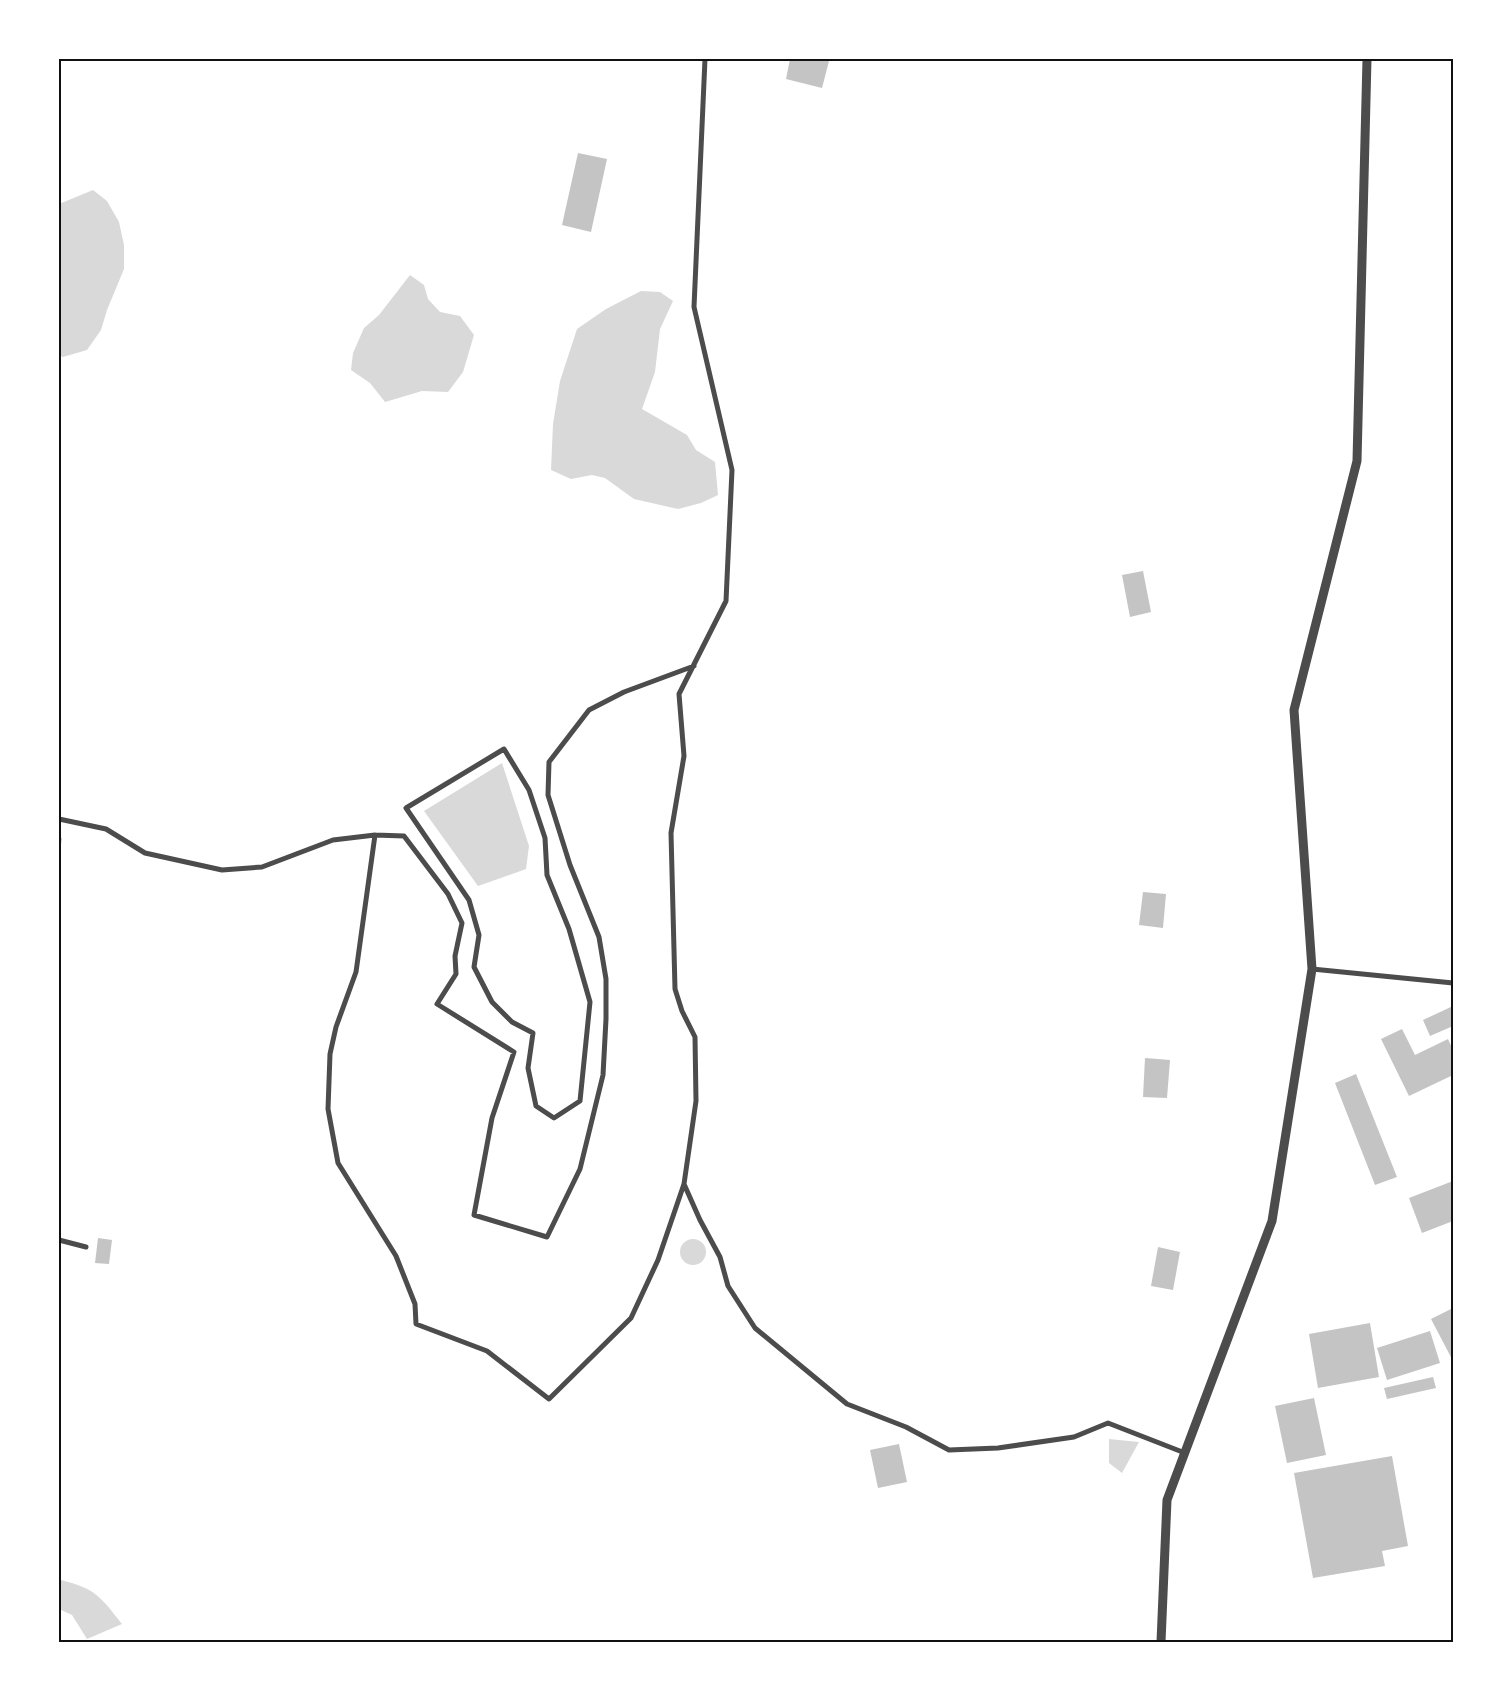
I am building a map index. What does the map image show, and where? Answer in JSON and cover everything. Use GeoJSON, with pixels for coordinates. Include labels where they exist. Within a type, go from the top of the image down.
{"type":"FeatureCollection","features":[{"type":"Feature","properties":{"kind":"street"},"geometry":{"type":"LineString","coordinates":[[375,835],[356,972],[336,1027],[330,1054],[328,1109],[338,1163],[396,1256],[415,1304],[416,1324],[487,1351],[549,1400],[631,1318],[658,1260],[684,1184],[696,1101],[694,1037],[682,1011],[676,989],[671,833],[684,756],[679,694],[726,601],[732,470],[694,307],[705,59]]}},
{"type":"Feature","properties":{"kind":"street"},"geometry":{"type":"LineString","coordinates":[[1161,1642],[1167,1500],[1272,1221],[1312,969],[1294,710],[1357,461],[1367,59]]}},
{"type":"Feature","properties":{"kind":"street"},"geometry":{"type":"LineString","coordinates":[[59,819],[106,829],[145,853],[222,870],[262,867],[333,840],[375,835],[404,836],[448,894],[462,922],[455,956],[456,974],[437,1004],[514,1052],[492,1118],[474,1215],[547,1237],[580,1169],[603,1075],[606,1019],[606,979],[599,937],[570,865],[548,795],[549,762],[589,710],[624,692],[694,666]]}},
{"type":"Feature","properties":{"kind":"street"},"geometry":{"type":"LineString","coordinates":[[504,749],[529,790],[545,838],[547,875],[569,929],[590,1002],[580,1101],[554,1118],[536,1106],[528,1068],[533,1034],[512,1022],[492,1002],[474,967],[479,935],[469,900],[406,808],[504,749]]}},
{"type":"Feature","properties":{"kind":"street"},"geometry":{"type":"LineString","coordinates":[[1312,969],[1453,984]]}},
{"type":"Feature","properties":{"kind":"street"},"geometry":{"type":"LineString","coordinates":[[684,1184],[700,1220],[720,1257],[728,1286],[755,1328],[847,1404],[906,1427],[949,1450],[998,1448],[1074,1437],[1108,1423],[1185,1453]]}},
{"type":"Feature","properties":{"kind":"street"},"geometry":{"type":"LineString","coordinates":[[59,1240],[86,1247]]}},
{"type":"Feature","properties":{"kind":"shaded area"},"geometry":{"type":"Polygon","coordinates":[[[93,190],[107,201],[119,222],[124,245],[124,269],[101,330],[87,350],[63,357],[59,355],[59,204],[93,190]]]}},
{"type":"Feature","properties":{"kind":"shaded area"},"geometry":{"type":"Polygon","coordinates":[[[410,275],[424,285],[428,299],[440,312],[460,316],[474,335],[463,372],[448,392],[422,391],[385,402],[370,383],[351,370],[353,353],[364,328],[379,315],[410,275]]]}},
{"type":"Feature","properties":{"kind":"shaded area"},"geometry":{"type":"Polygon","coordinates":[[[641,291],[660,292],[673,301],[660,329],[655,372],[642,409],[687,435],[696,450],[715,462],[718,495],[701,503],[678,509],[634,499],[605,478],[592,475],[571,479],[551,470],[553,424],[560,381],[577,329],[606,309],[641,291]]]}},
{"type":"Feature","properties":{"kind":"shaded area"},"geometry":{"type":"Polygon","coordinates":[[[502,763],[529,846],[526,869],[478,886],[424,811],[502,763]]]}},
{"type":"Feature","properties":{"kind":"shaded area"},"geometry":{"type":"Polygon","coordinates":[[[693,1239],[702,1243],[706,1252],[702,1261],[693,1265],[684,1261],[680,1252],[684,1243],[693,1239]]]}},
{"type":"Feature","properties":{"kind":"shaded area"},"geometry":{"type":"Polygon","coordinates":[[[1109,1439],[1139,1442],[1122,1473],[1109,1463],[1109,1439]]]}},
{"type":"Feature","properties":{"kind":"shaded area"},"geometry":{"type":"Polygon","coordinates":[[[61,1580],[90,1590],[102,1600],[122,1624],[87,1639],[72,1615],[59,1609],[59,1586],[61,1580]]]}},
{"type":"Feature","properties":{"kind":"building"},"geometry":{"type":"Polygon","coordinates":[[[790,59],[829,61],[822,88],[786,79],[790,59]]]}},
{"type":"Feature","properties":{"kind":"building"},"geometry":{"type":"Polygon","coordinates":[[[578,153],[607,159],[591,232],[562,225],[578,153]]]}},
{"type":"Feature","properties":{"kind":"building"},"geometry":{"type":"Polygon","coordinates":[[[1143,571],[1151,612],[1130,617],[1122,575],[1143,571]]]}},
{"type":"Feature","properties":{"kind":"building"},"geometry":{"type":"Polygon","coordinates":[[[59,838],[62,838],[60,851],[59,851],[59,838]]]}},
{"type":"Feature","properties":{"kind":"building"},"geometry":{"type":"Polygon","coordinates":[[[1143,892],[1166,894],[1163,928],[1139,925],[1143,892]]]}},
{"type":"Feature","properties":{"kind":"building"},"geometry":{"type":"Polygon","coordinates":[[[1453,1006],[1453,1026],[1430,1036],[1423,1020],[1453,1006]]]}},
{"type":"Feature","properties":{"kind":"building"},"geometry":{"type":"Polygon","coordinates":[[[1402,1029],[1415,1055],[1448,1039],[1453,1050],[1453,1075],[1409,1096],[1381,1039],[1402,1029]]]}},
{"type":"Feature","properties":{"kind":"building"},"geometry":{"type":"Polygon","coordinates":[[[1145,1058],[1170,1060],[1167,1098],[1143,1097],[1145,1058]]]}},
{"type":"Feature","properties":{"kind":"building"},"geometry":{"type":"Polygon","coordinates":[[[1356,1074],[1397,1177],[1375,1185],[1335,1083],[1356,1074]]]}},
{"type":"Feature","properties":{"kind":"building"},"geometry":{"type":"Polygon","coordinates":[[[1453,1181],[1453,1221],[1422,1233],[1409,1198],[1453,1181]]]}},
{"type":"Feature","properties":{"kind":"building"},"geometry":{"type":"Polygon","coordinates":[[[98,1238],[112,1240],[109,1264],[95,1263],[98,1238]]]}},
{"type":"Feature","properties":{"kind":"building"},"geometry":{"type":"Polygon","coordinates":[[[1158,1247],[1180,1252],[1173,1290],[1151,1286],[1158,1247]]]}},
{"type":"Feature","properties":{"kind":"building"},"geometry":{"type":"Polygon","coordinates":[[[1453,1308],[1453,1361],[1431,1319],[1453,1308]]]}},
{"type":"Feature","properties":{"kind":"building"},"geometry":{"type":"Polygon","coordinates":[[[1370,1323],[1379,1377],[1318,1388],[1309,1334],[1370,1323]]]}},
{"type":"Feature","properties":{"kind":"building"},"geometry":{"type":"Polygon","coordinates":[[[1430,1331],[1440,1363],[1387,1380],[1377,1348],[1430,1331]]]}},
{"type":"Feature","properties":{"kind":"building"},"geometry":{"type":"Polygon","coordinates":[[[1433,1377],[1436,1388],[1387,1399],[1384,1388],[1433,1377]]]}},
{"type":"Feature","properties":{"kind":"building"},"geometry":{"type":"Polygon","coordinates":[[[1314,1398],[1326,1455],[1287,1463],[1275,1406],[1314,1398]]]}},
{"type":"Feature","properties":{"kind":"building"},"geometry":{"type":"Polygon","coordinates":[[[899,1444],[907,1482],[878,1488],[870,1450],[899,1444]]]}},
{"type":"Feature","properties":{"kind":"building"},"geometry":{"type":"Polygon","coordinates":[[[1392,1456],[1408,1546],[1382,1551],[1385,1566],[1313,1578],[1294,1473],[1392,1456]]]}}]}
